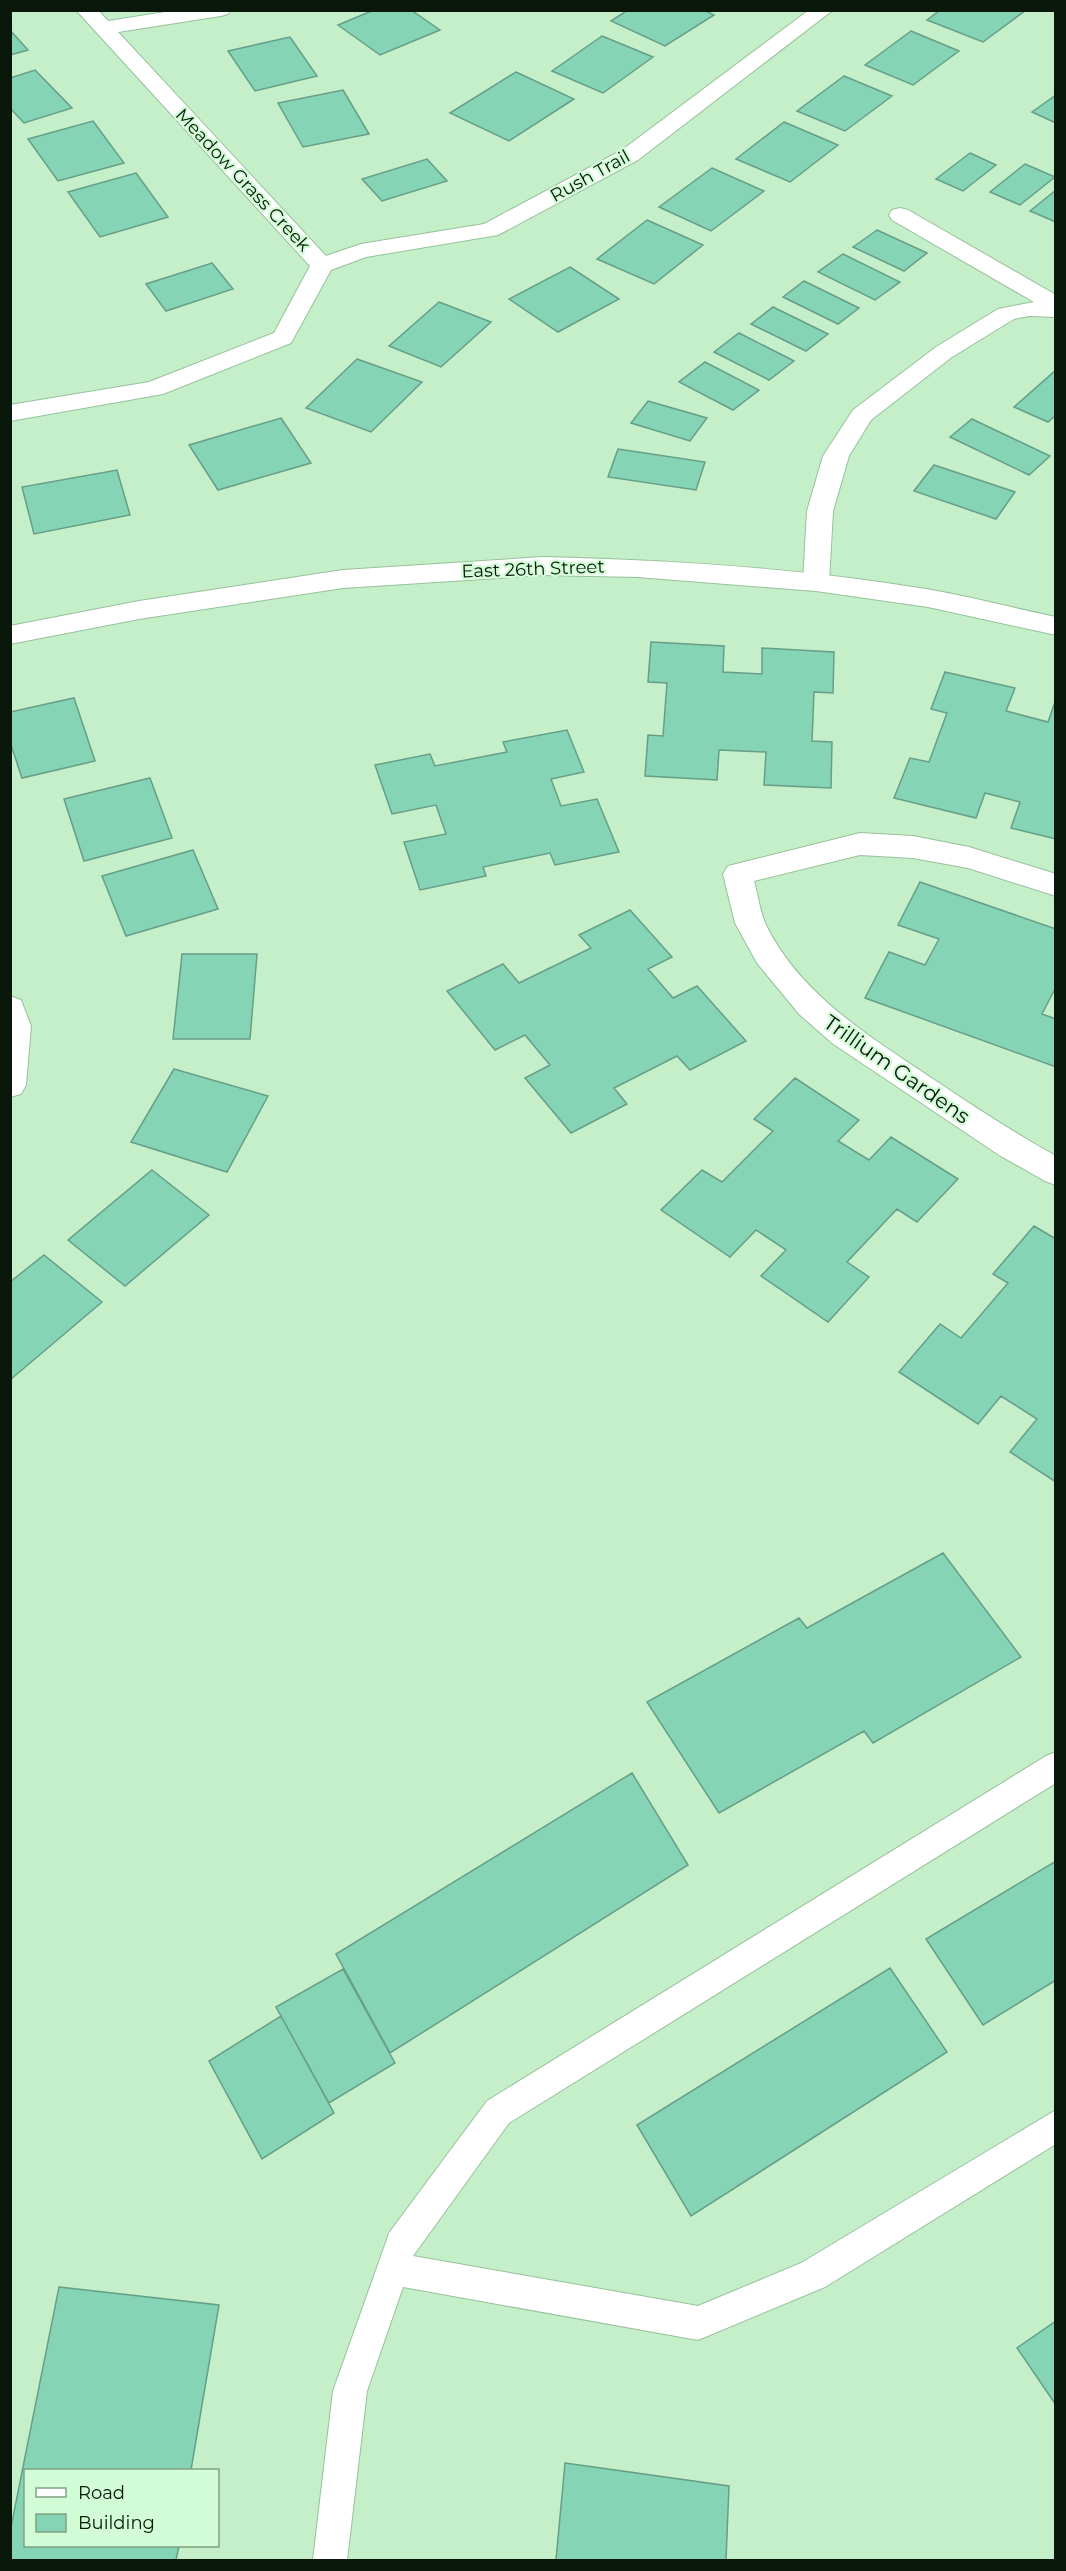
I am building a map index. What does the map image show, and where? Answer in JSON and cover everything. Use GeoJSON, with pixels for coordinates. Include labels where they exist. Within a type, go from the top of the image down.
{"type":"FeatureCollection","features":[{"type":"Feature","properties":{"kind":"street","name":"Meadow Grass Creek"},"geometry":{"type":"LineString","coordinates":[[10,413],[154,389],[283,338],[322,265],[86,10]]}},
{"type":"Feature","properties":{"kind":"street"},"geometry":{"type":"LineString","coordinates":[[105,28],[221,10]]}},
{"type":"Feature","properties":{"kind":"street","name":"Rush Trail"},"geometry":{"type":"LineString","coordinates":[[322,265],[361,251],[490,230],[630,154],[823,10]]}},
{"type":"Feature","properties":{"kind":"street"},"geometry":{"type":"LineString","coordinates":[[900,215],[1056,305]]}},
{"type":"Feature","properties":{"kind":"street"},"geometry":{"type":"LineString","coordinates":[[816,582],[820,511],[836,456],[862,415],[944,352],[1006,314],[1029,309],[1056,310]]}},
{"type":"Feature","properties":{"kind":"street","name":"East 26th Street"},"geometry":{"type":"LineString","coordinates":[[10,635],[139,610],[343,579],[543,566],[637,567],[816,582],[928,598],[1056,626]]}},
{"type":"Feature","properties":{"kind":"street","name":"Trillium Gardens"},"geometry":{"type":"LineString","coordinates":[[1056,885],[969,858],[913,848],[860,844],[738,874],[750,923],[768,955],[810,1006],[861,1047],[1010,1146],[1056,1172]]}},
{"type":"Feature","properties":{"kind":"street"},"geometry":{"type":"LineString","coordinates":[[10,1008],[16,1026],[10,1085]]}},
{"type":"Feature","properties":{"kind":"lane"},"geometry":{"type":"LineString","coordinates":[[330,2560],[350,2391],[401,2245],[498,2112],[1056,1766]]}},
{"type":"Feature","properties":{"kind":"lane"},"geometry":{"type":"LineString","coordinates":[[392,2269],[698,2323],[813,2275],[1056,2126]]}},
{"type":"Feature","properties":{"kind":"building"},"geometry":{"type":"Polygon","coordinates":[[[374,10],[411,10],[440,30],[380,55],[338,25],[374,10]]]}},
{"type":"Feature","properties":{"kind":"building"},"geometry":{"type":"Polygon","coordinates":[[[628,10],[704,10],[714,15],[665,46],[611,21],[628,10]]]}},
{"type":"Feature","properties":{"kind":"building"},"geometry":{"type":"Polygon","coordinates":[[[940,10],[1026,10],[983,42],[927,20],[940,10]]]}},
{"type":"Feature","properties":{"kind":"building"},"geometry":{"type":"Polygon","coordinates":[[[10,30],[28,50],[10,55],[10,30]]]}},
{"type":"Feature","properties":{"kind":"building"},"geometry":{"type":"Polygon","coordinates":[[[911,31],[959,51],[913,85],[865,65],[911,31]]]}},
{"type":"Feature","properties":{"kind":"building"},"geometry":{"type":"Polygon","coordinates":[[[602,36],[653,57],[603,93],[552,71],[602,36]]]}},
{"type":"Feature","properties":{"kind":"building"},"geometry":{"type":"Polygon","coordinates":[[[290,37],[317,76],[255,91],[228,51],[290,37]]]}},
{"type":"Feature","properties":{"kind":"building"},"geometry":{"type":"Polygon","coordinates":[[[35,70],[72,108],[24,123],[10,108],[10,78],[35,70]]]}},
{"type":"Feature","properties":{"kind":"building"},"geometry":{"type":"Polygon","coordinates":[[[516,72],[574,99],[509,141],[450,113],[516,72]]]}},
{"type":"Feature","properties":{"kind":"building"},"geometry":{"type":"Polygon","coordinates":[[[844,76],[892,96],[845,131],[797,111],[844,76]]]}},
{"type":"Feature","properties":{"kind":"building"},"geometry":{"type":"Polygon","coordinates":[[[343,90],[369,134],[303,147],[278,103],[343,90]]]}},
{"type":"Feature","properties":{"kind":"building"},"geometry":{"type":"Polygon","coordinates":[[[1056,95],[1056,123],[1032,112],[1056,95]]]}},
{"type":"Feature","properties":{"kind":"building"},"geometry":{"type":"Polygon","coordinates":[[[93,121],[124,163],[58,181],[28,139],[93,121]]]}},
{"type":"Feature","properties":{"kind":"building"},"geometry":{"type":"Polygon","coordinates":[[[784,122],[838,145],[790,182],[736,159],[784,122]]]}},
{"type":"Feature","properties":{"kind":"building"},"geometry":{"type":"Polygon","coordinates":[[[970,153],[996,165],[963,191],[936,179],[970,153]]]}},
{"type":"Feature","properties":{"kind":"building"},"geometry":{"type":"Polygon","coordinates":[[[427,159],[447,181],[382,201],[362,179],[427,159]]]}},
{"type":"Feature","properties":{"kind":"building"},"geometry":{"type":"Polygon","coordinates":[[[1025,164],[1055,177],[1020,205],[990,192],[1025,164]]]}},
{"type":"Feature","properties":{"kind":"building"},"geometry":{"type":"Polygon","coordinates":[[[712,168],[764,191],[711,231],[659,207],[712,168]]]}},
{"type":"Feature","properties":{"kind":"building"},"geometry":{"type":"Polygon","coordinates":[[[136,173],[168,217],[100,237],[68,192],[136,173]]]}},
{"type":"Feature","properties":{"kind":"building"},"geometry":{"type":"Polygon","coordinates":[[[1056,190],[1056,222],[1030,211],[1056,190]]]}},
{"type":"Feature","properties":{"kind":"building"},"geometry":{"type":"Polygon","coordinates":[[[647,220],[703,245],[654,284],[597,259],[647,220]]]}},
{"type":"Feature","properties":{"kind":"building"},"geometry":{"type":"Polygon","coordinates":[[[877,230],[927,253],[904,271],[853,247],[877,230]]]}},
{"type":"Feature","properties":{"kind":"building"},"geometry":{"type":"Polygon","coordinates":[[[843,254],[900,282],[875,300],[818,272],[843,254]]]}},
{"type":"Feature","properties":{"kind":"building"},"geometry":{"type":"Polygon","coordinates":[[[212,263],[233,289],[166,311],[146,284],[212,263]]]}},
{"type":"Feature","properties":{"kind":"building"},"geometry":{"type":"Polygon","coordinates":[[[570,267],[619,299],[558,332],[509,299],[570,267]]]}},
{"type":"Feature","properties":{"kind":"building"},"geometry":{"type":"Polygon","coordinates":[[[804,281],[859,308],[838,324],[783,297],[804,281]]]}},
{"type":"Feature","properties":{"kind":"building"},"geometry":{"type":"Polygon","coordinates":[[[439,302],[491,322],[441,367],[389,346],[439,302]]]}},
{"type":"Feature","properties":{"kind":"building"},"geometry":{"type":"Polygon","coordinates":[[[773,307],[828,334],[806,351],[751,324],[773,307]]]}},
{"type":"Feature","properties":{"kind":"building"},"geometry":{"type":"Polygon","coordinates":[[[739,333],[794,361],[769,380],[714,352],[739,333]]]}},
{"type":"Feature","properties":{"kind":"building"},"geometry":{"type":"Polygon","coordinates":[[[357,359],[422,382],[371,432],[306,408],[357,359]]]}},
{"type":"Feature","properties":{"kind":"building"},"geometry":{"type":"Polygon","coordinates":[[[705,362],[759,390],[733,410],[679,382],[705,362]]]}},
{"type":"Feature","properties":{"kind":"building"},"geometry":{"type":"Polygon","coordinates":[[[1056,370],[1056,415],[1048,422],[1014,407],[1056,370]]]}},
{"type":"Feature","properties":{"kind":"building"},"geometry":{"type":"Polygon","coordinates":[[[648,401],[707,418],[690,441],[631,423],[648,401]]]}},
{"type":"Feature","properties":{"kind":"building"},"geometry":{"type":"Polygon","coordinates":[[[281,418],[311,463],[218,490],[189,445],[281,418]]]}},
{"type":"Feature","properties":{"kind":"building"},"geometry":{"type":"Polygon","coordinates":[[[972,419],[1050,456],[1029,475],[950,437],[972,419]]]}},
{"type":"Feature","properties":{"kind":"building"},"geometry":{"type":"Polygon","coordinates":[[[618,449],[705,462],[696,490],[608,477],[618,449]]]}},
{"type":"Feature","properties":{"kind":"building"},"geometry":{"type":"Polygon","coordinates":[[[934,465],[1015,492],[996,519],[914,491],[934,465]]]}},
{"type":"Feature","properties":{"kind":"building"},"geometry":{"type":"Polygon","coordinates":[[[117,470],[130,515],[34,534],[22,487],[117,470]]]}},
{"type":"Feature","properties":{"kind":"building"},"geometry":{"type":"Polygon","coordinates":[[[651,642],[724,646],[723,672],[762,674],[762,648],[834,652],[833,693],[814,692],[812,741],[832,742],[831,788],[764,785],[766,752],[719,750],[717,780],[645,776],[648,735],[663,736],[667,683],[648,682],[651,642]]]}},
{"type":"Feature","properties":{"kind":"building"},"geometry":{"type":"Polygon","coordinates":[[[945,672],[1015,688],[1006,711],[1048,722],[1056,699],[1056,839],[1011,828],[1020,802],[985,793],[976,818],[894,798],[910,758],[929,762],[947,713],[931,709],[945,672]]]}},
{"type":"Feature","properties":{"kind":"building"},"geometry":{"type":"Polygon","coordinates":[[[74,698],[95,761],[22,778],[10,742],[10,712],[74,698]]]}},
{"type":"Feature","properties":{"kind":"building"},"geometry":{"type":"Polygon","coordinates":[[[567,730],[584,772],[551,779],[561,806],[597,799],[619,852],[555,865],[550,853],[483,867],[486,876],[420,890],[404,842],[446,834],[436,805],[392,814],[375,765],[430,754],[435,766],[507,752],[503,742],[567,730]]]}},
{"type":"Feature","properties":{"kind":"building"},"geometry":{"type":"Polygon","coordinates":[[[150,778],[172,838],[84,861],[64,799],[150,778]]]}},
{"type":"Feature","properties":{"kind":"building"},"geometry":{"type":"Polygon","coordinates":[[[193,850],[218,909],[126,936],[102,876],[193,850]]]}},
{"type":"Feature","properties":{"kind":"building"},"geometry":{"type":"Polygon","coordinates":[[[920,882],[1056,929],[1056,987],[1042,1014],[1056,1019],[1056,1067],[865,998],[889,952],[925,965],[939,939],[898,925],[920,882]]]}},
{"type":"Feature","properties":{"kind":"building"},"geometry":{"type":"Polygon","coordinates":[[[630,910],[672,957],[648,969],[673,998],[697,986],[746,1041],[690,1070],[677,1056],[614,1088],[627,1104],[571,1133],[525,1078],[550,1065],[525,1035],[495,1050],[447,991],[503,964],[519,983],[591,948],[579,935],[630,910]]]}},
{"type":"Feature","properties":{"kind":"building"},"geometry":{"type":"Polygon","coordinates":[[[182,954],[257,954],[250,1039],[173,1039],[182,954]]]}},
{"type":"Feature","properties":{"kind":"building"},"geometry":{"type":"Polygon","coordinates":[[[174,1069],[268,1096],[227,1172],[131,1142],[174,1069]]]}},
{"type":"Feature","properties":{"kind":"building"},"geometry":{"type":"Polygon","coordinates":[[[795,1078],[859,1120],[838,1141],[869,1160],[891,1137],[958,1179],[917,1222],[897,1209],[847,1262],[869,1277],[828,1322],[761,1276],[786,1250],[756,1230],[730,1257],[661,1210],[702,1170],[722,1182],[773,1131],[754,1119],[795,1078]]]}},
{"type":"Feature","properties":{"kind":"building"},"geometry":{"type":"Polygon","coordinates":[[[152,1170],[209,1215],[125,1286],[68,1240],[152,1170]]]}},
{"type":"Feature","properties":{"kind":"building"},"geometry":{"type":"Polygon","coordinates":[[[1034,1226],[1056,1239],[1056,1482],[1010,1452],[1037,1419],[1001,1396],[978,1424],[899,1372],[940,1324],[961,1338],[1008,1283],[993,1274],[1034,1226]]]}},
{"type":"Feature","properties":{"kind":"building"},"geometry":{"type":"Polygon","coordinates":[[[44,1255],[102,1302],[10,1380],[10,1282],[44,1255]]]}},
{"type":"Feature","properties":{"kind":"building"},"geometry":{"type":"Polygon","coordinates":[[[943,1553],[1021,1657],[873,1743],[864,1731],[719,1813],[647,1702],[799,1618],[807,1628],[943,1553]]]}},
{"type":"Feature","properties":{"kind":"building"},"geometry":{"type":"Polygon","coordinates":[[[632,1773],[688,1865],[390,2053],[336,1954],[632,1773]]]}},
{"type":"Feature","properties":{"kind":"building"},"geometry":{"type":"Polygon","coordinates":[[[1056,1861],[1056,1980],[983,2025],[926,1939],[1056,1861]]]}},
{"type":"Feature","properties":{"kind":"building"},"geometry":{"type":"Polygon","coordinates":[[[890,1968],[947,2052],[691,2216],[637,2125],[890,1968]]]}},
{"type":"Feature","properties":{"kind":"building"},"geometry":{"type":"Polygon","coordinates":[[[343,1969],[395,2063],[329,2103],[276,2007],[343,1969]]]}},
{"type":"Feature","properties":{"kind":"building"},"geometry":{"type":"Polygon","coordinates":[[[281,2016],[334,2113],[262,2159],[209,2061],[281,2016]]]}},
{"type":"Feature","properties":{"kind":"building"},"geometry":{"type":"Polygon","coordinates":[[[59,2287],[219,2305],[191,2469],[24,2469],[24,2547],[179,2547],[176,2560],[10,2560],[10,2532],[59,2287]]]}},
{"type":"Feature","properties":{"kind":"building"},"geometry":{"type":"Polygon","coordinates":[[[1056,2321],[1056,2405],[1017,2348],[1056,2321]]]}},
{"type":"Feature","properties":{"kind":"building"},"geometry":{"type":"Polygon","coordinates":[[[565,2463],[729,2486],[726,2560],[556,2560],[565,2463]]]}}]}
